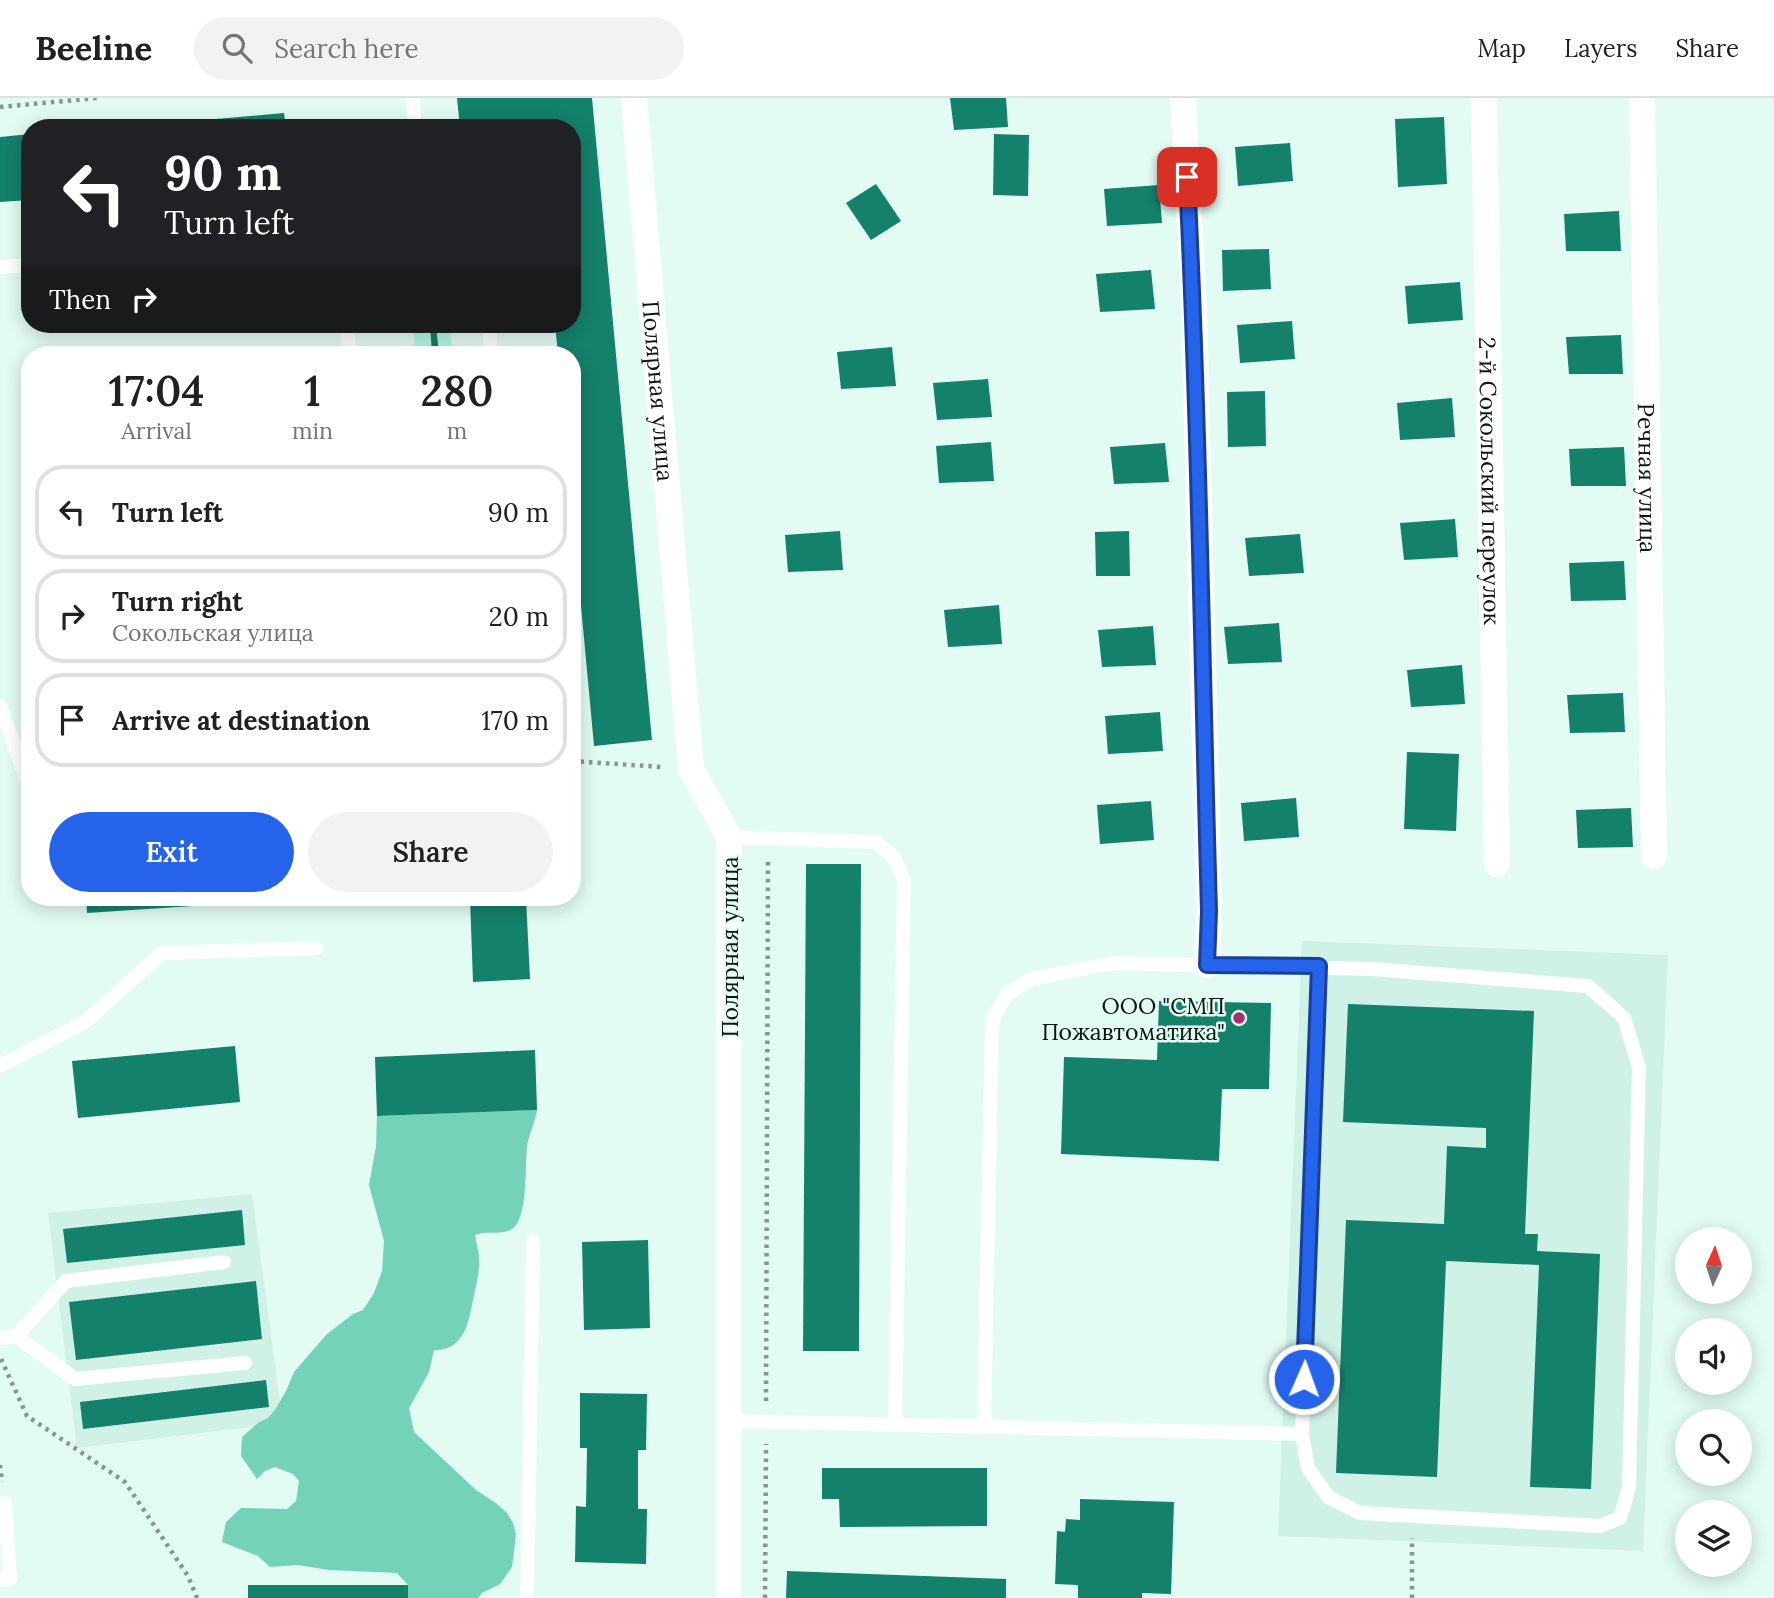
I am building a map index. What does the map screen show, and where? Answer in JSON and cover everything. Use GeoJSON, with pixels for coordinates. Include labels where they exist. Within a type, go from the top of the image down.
{"type":"FeatureCollection","features":[{"type":"Feature","properties":{"kind":"street","name":"Полярная улица"},"geometry":{"type":"LineString","coordinates":[[635,98],[691,769],[729,837],[729,1598]]}},
{"type":"Feature","properties":{"kind":"street"},"geometry":{"type":"LineString","coordinates":[[1183,98],[1194,309],[1209,911],[1207,965]]}},
{"type":"Feature","properties":{"kind":"street","name":"2-й Сокольский переулок"},"geometry":{"type":"LineString","coordinates":[[1484,98],[1497,864]]}},
{"type":"Feature","properties":{"kind":"street"},"geometry":{"type":"LineString","coordinates":[[1636,98],[1642,98]]}},
{"type":"Feature","properties":{"kind":"street","name":"Речная улица"},"geometry":{"type":"LineString","coordinates":[[1642,98],[1654,856]]}},
{"type":"Feature","properties":{"kind":"lane"},"geometry":{"type":"LineString","coordinates":[[413,98],[414,119]]}},
{"type":"Feature","properties":{"kind":"lane"},"geometry":{"type":"LineString","coordinates":[[0,267],[21,266]]}},
{"type":"Feature","properties":{"kind":"lane"},"geometry":{"type":"LineString","coordinates":[[348,337],[348,346]]}},
{"type":"Feature","properties":{"kind":"lane"},"geometry":{"type":"LineString","coordinates":[[0,706],[21,764]]}},
{"type":"Feature","properties":{"kind":"lane"},"geometry":{"type":"LineString","coordinates":[[729,837],[875,842],[894,857],[904,880],[895,1425]]}},
{"type":"Feature","properties":{"kind":"lane"},"geometry":{"type":"LineString","coordinates":[[0,1066],[85,1022],[162,953],[316,948]]}},
{"type":"Feature","properties":{"kind":"lane"},"geometry":{"type":"LineString","coordinates":[[984,1427],[992,1021],[1006,995],[1031,979],[1112,963],[1319,966],[1588,986],[1624,1018],[1639,1067],[1629,1488],[1620,1518],[1600,1526],[1360,1513],[1328,1497],[1308,1468],[1302,1434],[1319,966]]}},
{"type":"Feature","properties":{"kind":"lane"},"geometry":{"type":"LineString","coordinates":[[527,1598],[533,1241]]}},
{"type":"Feature","properties":{"kind":"lane"},"geometry":{"type":"LineString","coordinates":[[0,1338],[16,1336],[66,1281],[224,1262]]}},
{"type":"Feature","properties":{"kind":"lane"},"geometry":{"type":"LineString","coordinates":[[16,1336],[75,1379],[244,1363]]}},
{"type":"Feature","properties":{"kind":"lane"},"geometry":{"type":"LineString","coordinates":[[730,1421],[1302,1434]]}},
{"type":"Feature","properties":{"kind":"lane"},"geometry":{"type":"LineString","coordinates":[[0,1580],[10,1579],[5,1503]]}},
{"type":"Feature","properties":{"kind":"path"},"geometry":{"type":"LineString","coordinates":[[0,107],[97,98]]}},
{"type":"Feature","properties":{"kind":"path"},"geometry":{"type":"LineString","coordinates":[[581,762],[691,769]]}},
{"type":"Feature","properties":{"kind":"path"},"geometry":{"type":"LineString","coordinates":[[765,1598],[768,838]]}},
{"type":"Feature","properties":{"kind":"path"},"geometry":{"type":"LineString","coordinates":[[0,1356],[27,1416],[125,1482],[188,1576],[197,1598]]}},
{"type":"Feature","properties":{"kind":"path"},"geometry":{"type":"LineString","coordinates":[[1412,1598],[1413,1516]]}},
{"type":"Feature","properties":{"kind":"shaded area"},"geometry":{"type":"Polygon","coordinates":[[[1302,941],[1668,955],[1643,1551],[1278,1536],[1302,941]]]}},
{"type":"Feature","properties":{"kind":"shaded area"},"geometry":{"type":"Polygon","coordinates":[[[252,1194],[283,1423],[77,1448],[48,1213],[252,1194]]]}},
{"type":"Feature","properties":{"kind":"green space"},"geometry":{"type":"Polygon","coordinates":[[[414,333],[451,333],[451,346],[414,346],[414,333]]]}},
{"type":"Feature","properties":{"kind":"green space"},"geometry":{"type":"Polygon","coordinates":[[[537,1110],[527,1146],[521,1215],[517,1224],[508,1231],[475,1235],[479,1266],[468,1323],[453,1345],[434,1350],[429,1372],[409,1408],[414,1432],[476,1490],[507,1513],[513,1523],[516,1534],[512,1567],[500,1584],[478,1598],[408,1598],[408,1585],[397,1573],[329,1570],[298,1565],[270,1567],[258,1556],[222,1542],[226,1522],[241,1508],[287,1509],[296,1501],[299,1481],[293,1474],[275,1467],[265,1471],[257,1479],[241,1456],[242,1437],[275,1410],[294,1372],[327,1334],[353,1314],[363,1310],[374,1293],[382,1271],[384,1241],[369,1185],[376,1146],[377,1116],[537,1110]]]}},
{"type":"Feature","properties":{"kind":"building"},"geometry":{"type":"Polygon","coordinates":[[[457,98],[592,98],[652,740],[594,746],[581,606],[581,346],[557,346],[556,333],[581,333],[581,119],[459,119],[457,98]]]}},
{"type":"Feature","properties":{"kind":"building"},"geometry":{"type":"Polygon","coordinates":[[[950,98],[1006,98],[1008,127],[954,130],[950,98]]]}},
{"type":"Feature","properties":{"kind":"building"},"geometry":{"type":"Polygon","coordinates":[[[284,113],[285,119],[216,119],[284,113]]]}},
{"type":"Feature","properties":{"kind":"building"},"geometry":{"type":"Polygon","coordinates":[[[1444,117],[1447,184],[1398,187],[1395,119],[1444,117]]]}},
{"type":"Feature","properties":{"kind":"building"},"geometry":{"type":"Polygon","coordinates":[[[994,134],[1029,135],[1028,196],[993,195],[994,134]]]}},
{"type":"Feature","properties":{"kind":"building"},"geometry":{"type":"Polygon","coordinates":[[[21,135],[21,201],[0,202],[0,137],[21,135]]]}},
{"type":"Feature","properties":{"kind":"building"},"geometry":{"type":"Polygon","coordinates":[[[1290,143],[1293,181],[1238,186],[1235,147],[1290,143]]]}},
{"type":"Feature","properties":{"kind":"building"},"geometry":{"type":"Polygon","coordinates":[[[876,184],[901,221],[871,240],[846,203],[876,184]]]}},
{"type":"Feature","properties":{"kind":"building"},"geometry":{"type":"Polygon","coordinates":[[[1159,185],[1162,223],[1107,226],[1104,189],[1159,185]]]}},
{"type":"Feature","properties":{"kind":"building"},"geometry":{"type":"Polygon","coordinates":[[[1619,211],[1621,251],[1566,251],[1564,214],[1619,211]]]}},
{"type":"Feature","properties":{"kind":"building"},"geometry":{"type":"Polygon","coordinates":[[[1269,249],[1271,289],[1223,291],[1222,250],[1269,249]]]}},
{"type":"Feature","properties":{"kind":"building"},"geometry":{"type":"Polygon","coordinates":[[[1151,270],[1155,309],[1100,312],[1096,274],[1151,270]]]}},
{"type":"Feature","properties":{"kind":"building"},"geometry":{"type":"Polygon","coordinates":[[[1460,282],[1463,320],[1408,324],[1405,286],[1460,282]]]}},
{"type":"Feature","properties":{"kind":"building"},"geometry":{"type":"Polygon","coordinates":[[[1292,321],[1295,359],[1240,363],[1237,325],[1292,321]]]}},
{"type":"Feature","properties":{"kind":"building"},"geometry":{"type":"Polygon","coordinates":[[[431,333],[437,333],[438,346],[431,346],[431,333]]]}},
{"type":"Feature","properties":{"kind":"building"},"geometry":{"type":"Polygon","coordinates":[[[1621,335],[1623,374],[1569,374],[1566,337],[1621,335]]]}},
{"type":"Feature","properties":{"kind":"building"},"geometry":{"type":"Polygon","coordinates":[[[892,347],[896,386],[841,389],[837,352],[892,347]]]}},
{"type":"Feature","properties":{"kind":"building"},"geometry":{"type":"Polygon","coordinates":[[[988,379],[992,417],[937,420],[933,383],[988,379]]]}},
{"type":"Feature","properties":{"kind":"building"},"geometry":{"type":"Polygon","coordinates":[[[1265,391],[1266,446],[1228,447],[1227,392],[1265,391]]]}},
{"type":"Feature","properties":{"kind":"building"},"geometry":{"type":"Polygon","coordinates":[[[1452,398],[1455,437],[1400,440],[1397,403],[1452,398]]]}},
{"type":"Feature","properties":{"kind":"building"},"geometry":{"type":"Polygon","coordinates":[[[991,442],[994,481],[939,483],[936,446],[991,442]]]}},
{"type":"Feature","properties":{"kind":"building"},"geometry":{"type":"Polygon","coordinates":[[[1165,443],[1169,482],[1114,484],[1110,447],[1165,443]]]}},
{"type":"Feature","properties":{"kind":"building"},"geometry":{"type":"Polygon","coordinates":[[[1624,447],[1626,486],[1571,486],[1569,449],[1624,447]]]}},
{"type":"Feature","properties":{"kind":"building"},"geometry":{"type":"Polygon","coordinates":[[[1455,519],[1458,557],[1404,560],[1400,523],[1455,519]]]}},
{"type":"Feature","properties":{"kind":"building"},"geometry":{"type":"Polygon","coordinates":[[[840,531],[843,570],[788,572],[785,535],[840,531]]]}},
{"type":"Feature","properties":{"kind":"building"},"geometry":{"type":"Polygon","coordinates":[[[1129,531],[1130,576],[1096,576],[1095,532],[1129,531]]]}},
{"type":"Feature","properties":{"kind":"building"},"geometry":{"type":"Polygon","coordinates":[[[1300,534],[1304,573],[1249,576],[1245,538],[1300,534]]]}},
{"type":"Feature","properties":{"kind":"building"},"geometry":{"type":"Polygon","coordinates":[[[1624,561],[1626,600],[1571,601],[1569,563],[1624,561]]]}},
{"type":"Feature","properties":{"kind":"building"},"geometry":{"type":"Polygon","coordinates":[[[999,605],[1002,644],[948,647],[944,610],[999,605]]]}},
{"type":"Feature","properties":{"kind":"building"},"geometry":{"type":"Polygon","coordinates":[[[1279,623],[1282,662],[1228,664],[1224,627],[1279,623]]]}},
{"type":"Feature","properties":{"kind":"building"},"geometry":{"type":"Polygon","coordinates":[[[1153,626],[1156,665],[1102,667],[1098,630],[1153,626]]]}},
{"type":"Feature","properties":{"kind":"building"},"geometry":{"type":"Polygon","coordinates":[[[1462,665],[1465,704],[1411,707],[1407,670],[1462,665]]]}},
{"type":"Feature","properties":{"kind":"building"},"geometry":{"type":"Polygon","coordinates":[[[1623,693],[1625,732],[1570,733],[1567,695],[1623,693]]]}},
{"type":"Feature","properties":{"kind":"building"},"geometry":{"type":"Polygon","coordinates":[[[1160,712],[1163,751],[1108,754],[1105,716],[1160,712]]]}},
{"type":"Feature","properties":{"kind":"building"},"geometry":{"type":"Polygon","coordinates":[[[1407,752],[1459,754],[1456,831],[1404,829],[1407,752]]]}},
{"type":"Feature","properties":{"kind":"building"},"geometry":{"type":"Polygon","coordinates":[[[1296,798],[1299,837],[1244,841],[1241,803],[1296,798]]]}},
{"type":"Feature","properties":{"kind":"building"},"geometry":{"type":"Polygon","coordinates":[[[1151,801],[1154,840],[1100,844],[1097,805],[1151,801]]]}},
{"type":"Feature","properties":{"kind":"building"},"geometry":{"type":"Polygon","coordinates":[[[1631,808],[1633,847],[1578,848],[1576,810],[1631,808]]]}},
{"type":"Feature","properties":{"kind":"building"},"geometry":{"type":"Polygon","coordinates":[[[806,864],[861,864],[859,1351],[803,1351],[806,864]]]}},
{"type":"Feature","properties":{"kind":"building"},"geometry":{"type":"Polygon","coordinates":[[[87,906],[191,906],[87,913],[87,906]]]}},
{"type":"Feature","properties":{"kind":"building"},"geometry":{"type":"Polygon","coordinates":[[[470,906],[526,906],[530,979],[473,982],[470,906]]]}},
{"type":"Feature","properties":{"kind":"building"},"geometry":{"type":"Polygon","coordinates":[[[1159,1001],[1271,1003],[1269,1089],[1222,1089],[1219,1161],[1061,1154],[1064,1057],[1157,1060],[1159,1001]]]}},
{"type":"Feature","properties":{"kind":"building"},"geometry":{"type":"Polygon","coordinates":[[[1348,1004],[1534,1011],[1525,1234],[1538,1234],[1537,1251],[1600,1254],[1591,1489],[1530,1487],[1539,1265],[1446,1261],[1437,1477],[1336,1473],[1346,1220],[1444,1224],[1447,1146],[1486,1148],[1486,1128],[1343,1122],[1348,1004]]]}},
{"type":"Feature","properties":{"kind":"building"},"geometry":{"type":"Polygon","coordinates":[[[235,1046],[240,1102],[78,1118],[72,1061],[235,1046]]]}},
{"type":"Feature","properties":{"kind":"building"},"geometry":{"type":"Polygon","coordinates":[[[535,1050],[537,1110],[377,1116],[375,1057],[535,1050]]]}},
{"type":"Feature","properties":{"kind":"building"},"geometry":{"type":"Polygon","coordinates":[[[242,1210],[245,1245],[67,1263],[63,1229],[242,1210]]]}},
{"type":"Feature","properties":{"kind":"building"},"geometry":{"type":"Polygon","coordinates":[[[648,1240],[650,1328],[584,1330],[582,1242],[648,1240]]]}},
{"type":"Feature","properties":{"kind":"building"},"geometry":{"type":"Polygon","coordinates":[[[256,1281],[262,1339],[76,1360],[69,1302],[256,1281]]]}},
{"type":"Feature","properties":{"kind":"building"},"geometry":{"type":"Polygon","coordinates":[[[266,1380],[269,1407],[83,1429],[80,1402],[266,1380]]]}},
{"type":"Feature","properties":{"kind":"building"},"geometry":{"type":"Polygon","coordinates":[[[580,1393],[647,1394],[646,1450],[638,1450],[638,1509],[647,1509],[646,1564],[575,1562],[576,1506],[586,1507],[587,1448],[580,1448],[580,1393]]]}},
{"type":"Feature","properties":{"kind":"building"},"geometry":{"type":"Polygon","coordinates":[[[822,1468],[987,1468],[987,1526],[840,1527],[839,1499],[822,1499],[822,1468]]]}},
{"type":"Feature","properties":{"kind":"building"},"geometry":{"type":"Polygon","coordinates":[[[1080,1499],[1174,1502],[1171,1594],[1142,1593],[1142,1598],[1078,1598],[1078,1585],[1055,1584],[1057,1531],[1065,1532],[1066,1519],[1080,1520],[1080,1499]]]}},
{"type":"Feature","properties":{"kind":"building"},"geometry":{"type":"Polygon","coordinates":[[[787,1571],[1006,1579],[1006,1598],[786,1598],[787,1571]]]}},
{"type":"Feature","properties":{"kind":"building"},"geometry":{"type":"Polygon","coordinates":[[[248,1585],[408,1585],[408,1598],[248,1598],[248,1585]]]}},
{"type":"Feature","properties":{"kind":"place","name":"ООО \"СМП Пожавтоматика\""},"geometry":{"type":"Point","coordinates":[1239,1018]}},
{"type":"Feature","properties":{"kind":"route"},"geometry":{"type":"LineString","coordinates":[[1187,177],[1194,309],[1209,911],[1207,965],[1319,966],[1304,1379]]}}]}
